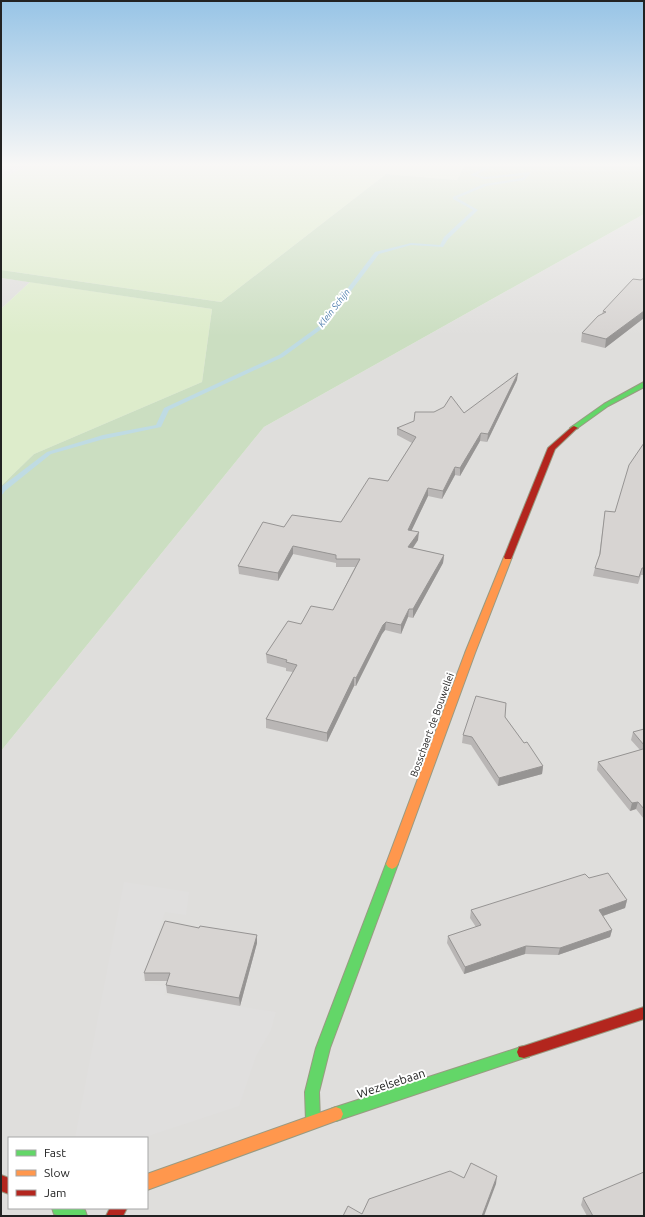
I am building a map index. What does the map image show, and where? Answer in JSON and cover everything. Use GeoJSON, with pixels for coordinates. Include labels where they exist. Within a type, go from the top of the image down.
{"type":"FeatureCollection","features":[{"type":"Feature","properties":{"kind":"street","name":"Bosschaert de Bouwellei"},"geometry":{"type":"LineString","coordinates":[[313,1121],[312,1092],[323,1048],[470,653],[552,448],[573,427],[601,407],[644,384]]}},
{"type":"Feature","properties":{"kind":"street","name":"Wezelsebaan"},"geometry":{"type":"LineString","coordinates":[[148,1182],[313,1121],[644,1013]]}},
{"type":"Feature","properties":{"kind":"street"},"geometry":{"type":"LineString","coordinates":[[62,1209],[79,1216]]}},
{"type":"Feature","properties":{"kind":"shaded area"},"geometry":{"type":"Polygon","coordinates":[[[628,223],[644,223],[644,1216],[1,1216],[1,751],[264,427],[628,223]]]}},
{"type":"Feature","properties":{"kind":"shaded area"},"geometry":{"type":"Polygon","coordinates":[[[1,278],[30,282],[1,309],[1,278]]]}},
{"type":"Feature","properties":{"kind":"shaded area"},"geometry":{"type":"Polygon","coordinates":[[[124,882],[189,892],[186,915],[165,912],[142,982],[167,987],[164,995],[276,1012],[271,1030],[256,1056],[239,1106],[145,1137],[75,1137],[124,882]]]}},
{"type":"Feature","properties":{"kind":"green space"},"geometry":{"type":"Polygon","coordinates":[[[1,223],[323,223],[221,302],[1,270],[1,223]]]}},
{"type":"Feature","properties":{"kind":"green space"},"geometry":{"type":"Polygon","coordinates":[[[323,223],[628,223],[264,427],[1,751],[1,486],[34,454],[202,382],[212,309],[1,278],[1,270],[221,302],[323,223]]]}},
{"type":"Feature","properties":{"kind":"green space"},"geometry":{"type":"Polygon","coordinates":[[[30,282],[212,309],[202,382],[34,454],[1,486],[1,309],[30,282]]]}},
{"type":"Feature","properties":{"kind":"building"},"geometry":{"type":"Polygon","coordinates":[[[644,278],[644,311],[606,339],[582,333],[598,316],[606,312],[603,311],[633,279],[641,280],[644,278]]]}},
{"type":"Feature","properties":{"kind":"building"},"geometry":{"type":"Polygon","coordinates":[[[518,373],[488,434],[481,433],[460,468],[455,467],[443,491],[428,488],[408,530],[419,532],[408,547],[444,555],[413,609],[409,609],[401,625],[386,622],[383,625],[356,678],[354,677],[327,733],[266,719],[297,665],[286,662],[287,660],[266,654],[288,621],[301,624],[311,606],[333,610],[360,559],[336,559],[336,555],[293,546],[278,573],[238,566],[263,522],[284,527],[292,515],[341,522],[369,478],[388,481],[416,437],[397,428],[414,421],[415,412],[434,412],[444,407],[451,396],[464,413],[518,373]]]}},
{"type":"Feature","properties":{"kind":"building"},"geometry":{"type":"Polygon","coordinates":[[[644,443],[644,568],[642,568],[639,577],[595,568],[600,554],[605,511],[615,512],[629,465],[644,443]]]}},
{"type":"Feature","properties":{"kind":"building"},"geometry":{"type":"Polygon","coordinates":[[[476,696],[506,703],[505,717],[524,743],[527,742],[543,766],[499,778],[472,737],[463,735],[476,696]]]}},
{"type":"Feature","properties":{"kind":"building"},"geometry":{"type":"Polygon","coordinates":[[[644,729],[644,745],[633,732],[644,729]]]}},
{"type":"Feature","properties":{"kind":"building"},"geometry":{"type":"Polygon","coordinates":[[[643,749],[644,809],[638,802],[632,803],[598,762],[643,749]]]}},
{"type":"Feature","properties":{"kind":"building"},"geometry":{"type":"Polygon","coordinates":[[[608,873],[627,900],[599,910],[612,930],[560,948],[526,946],[465,967],[448,936],[481,925],[471,910],[585,874],[589,878],[608,873]]]}},
{"type":"Feature","properties":{"kind":"building"},"geometry":{"type":"Polygon","coordinates":[[[165,921],[199,928],[200,926],[257,935],[239,998],[166,985],[170,973],[144,973],[165,921]]]}},
{"type":"Feature","properties":{"kind":"building"},"geometry":{"type":"Polygon","coordinates":[[[471,1163],[497,1176],[482,1216],[343,1216],[348,1206],[362,1214],[369,1199],[450,1171],[464,1178],[471,1163]]]}},
{"type":"Feature","properties":{"kind":"building"},"geometry":{"type":"Polygon","coordinates":[[[644,1172],[644,1216],[593,1216],[583,1198],[644,1172]]]}},
{"type":"Feature","properties":{"kind":"waterway","name":"Klein Schijn"},"geometry":{"type":"LineString","coordinates":[[1,493],[2,490],[49,453],[103,437],[159,426],[166,409],[281,356],[321,327],[377,253],[411,244],[441,246],[446,238],[462,223]]}},
{"type":"Feature","properties":{"kind":"traffic: fast"},"geometry":{"type":"LineString","coordinates":[[574,428],[606,405],[644,384]]}},
{"type":"Feature","properties":{"kind":"traffic: fast"},"geometry":{"type":"LineString","coordinates":[[313,1121],[312,1092],[323,1048],[392,864]]}},
{"type":"Feature","properties":{"kind":"traffic: fast"},"geometry":{"type":"LineString","coordinates":[[336,1114],[524,1052]]}},
{"type":"Feature","properties":{"kind":"traffic: fast"},"geometry":{"type":"LineString","coordinates":[[62,1209],[79,1216]]}},
{"type":"Feature","properties":{"kind":"traffic: slow"},"geometry":{"type":"LineString","coordinates":[[392,864],[470,653],[508,557]]}},
{"type":"Feature","properties":{"kind":"traffic: slow"},"geometry":{"type":"LineString","coordinates":[[148,1182],[336,1114]]}},
{"type":"Feature","properties":{"kind":"traffic: jam"},"geometry":{"type":"LineString","coordinates":[[508,557],[552,448],[574,428]]}},
{"type":"Feature","properties":{"kind":"traffic: jam"},"geometry":{"type":"LineString","coordinates":[[524,1052],[644,1013]]}},
{"type":"Feature","properties":{"kind":"traffic: jam"},"geometry":{"type":"LineString","coordinates":[[1,1183],[8,1186]]}},
{"type":"Feature","properties":{"kind":"traffic: jam"},"geometry":{"type":"LineString","coordinates":[[114,1216],[118,1209]]}}]}
